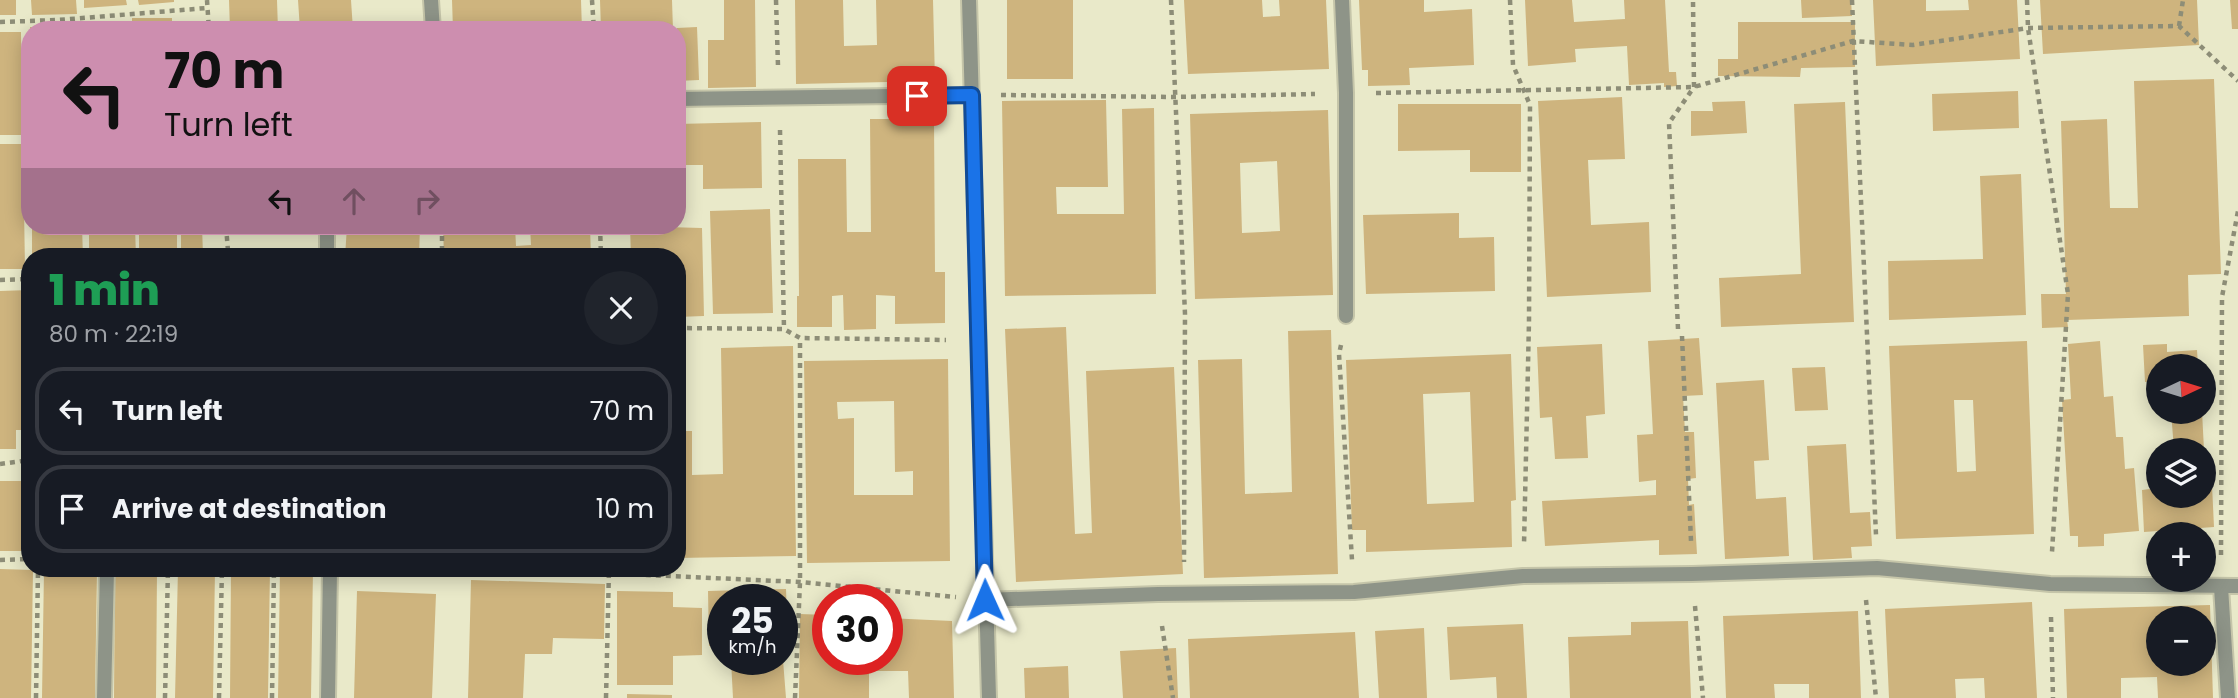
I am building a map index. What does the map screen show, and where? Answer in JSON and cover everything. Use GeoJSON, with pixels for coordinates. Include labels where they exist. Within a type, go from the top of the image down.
{"type":"FeatureCollection","features":[{"type":"Feature","properties":{"kind":"street"},"geometry":{"type":"LineString","coordinates":[[431,0],[432,21]]}},
{"type":"Feature","properties":{"kind":"street"},"geometry":{"type":"LineString","coordinates":[[969,0],[989,698]]}},
{"type":"Feature","properties":{"kind":"street"},"geometry":{"type":"LineString","coordinates":[[1342,0],[1346,93],[1346,316]]}},
{"type":"Feature","properties":{"kind":"street"},"geometry":{"type":"LineString","coordinates":[[686,99],[972,95]]}},
{"type":"Feature","properties":{"kind":"street"},"geometry":{"type":"LineString","coordinates":[[985,600],[1157,594],[1354,592],[1523,576],[1870,568],[2050,584],[2238,586]]}},
{"type":"Feature","properties":{"kind":"street"},"geometry":{"type":"LineString","coordinates":[[104,698],[107,577]]}},
{"type":"Feature","properties":{"kind":"street"},"geometry":{"type":"LineString","coordinates":[[328,698],[330,577]]}},
{"type":"Feature","properties":{"kind":"street"},"geometry":{"type":"LineString","coordinates":[[2221,587],[2228,698]]}},
{"type":"Feature","properties":{"kind":"path"},"geometry":{"type":"LineString","coordinates":[[207,0],[209,21]]}},
{"type":"Feature","properties":{"kind":"path"},"geometry":{"type":"LineString","coordinates":[[592,0],[593,21]]}},
{"type":"Feature","properties":{"kind":"path"},"geometry":{"type":"LineString","coordinates":[[776,0],[784,329]]}},
{"type":"Feature","properties":{"kind":"path"},"geometry":{"type":"LineString","coordinates":[[1171,0],[1185,314],[1184,595]]}},
{"type":"Feature","properties":{"kind":"path"},"geometry":{"type":"LineString","coordinates":[[1510,0],[1513,65],[1530,105],[1529,321],[1523,576]]}},
{"type":"Feature","properties":{"kind":"path"},"geometry":{"type":"LineString","coordinates":[[1678,329],[1669,123],[1694,87],[1693,0]]}},
{"type":"Feature","properties":{"kind":"path"},"geometry":{"type":"LineString","coordinates":[[1852,0],[1876,698]]}},
{"type":"Feature","properties":{"kind":"path"},"geometry":{"type":"LineString","coordinates":[[2027,0],[2028,28],[2068,294],[2050,584],[2053,698]]}},
{"type":"Feature","properties":{"kind":"path"},"geometry":{"type":"LineString","coordinates":[[2179,26],[2183,0]]}},
{"type":"Feature","properties":{"kind":"path"},"geometry":{"type":"LineString","coordinates":[[29,21],[208,8]]}},
{"type":"Feature","properties":{"kind":"path"},"geometry":{"type":"LineString","coordinates":[[0,22],[21,21]]}},
{"type":"Feature","properties":{"kind":"path"},"geometry":{"type":"LineString","coordinates":[[972,95],[1175,97],[1694,87],[1853,41],[1913,45],[2028,28],[2179,26],[2238,81]]}},
{"type":"Feature","properties":{"kind":"path"},"geometry":{"type":"LineString","coordinates":[[2221,587],[2222,297],[2238,211]]}},
{"type":"Feature","properties":{"kind":"path"},"geometry":{"type":"LineString","coordinates":[[0,280],[21,279]]}},
{"type":"Feature","properties":{"kind":"path"},"geometry":{"type":"LineString","coordinates":[[1346,316],[1339,354],[1354,592]]}},
{"type":"Feature","properties":{"kind":"path"},"geometry":{"type":"LineString","coordinates":[[686,328],[784,329],[800,338],[979,341]]}},
{"type":"Feature","properties":{"kind":"path"},"geometry":{"type":"LineString","coordinates":[[1682,336],[1692,574],[1703,698]]}},
{"type":"Feature","properties":{"kind":"path"},"geometry":{"type":"LineString","coordinates":[[795,698],[800,582],[800,338]]}},
{"type":"Feature","properties":{"kind":"path"},"geometry":{"type":"LineString","coordinates":[[0,464],[21,461]]}},
{"type":"Feature","properties":{"kind":"path"},"geometry":{"type":"LineString","coordinates":[[0,560],[21,559]]}},
{"type":"Feature","properties":{"kind":"path"},"geometry":{"type":"LineString","coordinates":[[686,575],[800,582],[985,600]]}},
{"type":"Feature","properties":{"kind":"path"},"geometry":{"type":"LineString","coordinates":[[36,698],[38,577]]}},
{"type":"Feature","properties":{"kind":"path"},"geometry":{"type":"LineString","coordinates":[[165,698],[168,577]]}},
{"type":"Feature","properties":{"kind":"path"},"geometry":{"type":"LineString","coordinates":[[219,698],[222,577]]}},
{"type":"Feature","properties":{"kind":"path"},"geometry":{"type":"LineString","coordinates":[[272,698],[274,577]]}},
{"type":"Feature","properties":{"kind":"path"},"geometry":{"type":"LineString","coordinates":[[606,698],[609,577]]}},
{"type":"Feature","properties":{"kind":"path"},"geometry":{"type":"LineString","coordinates":[[1157,594],[1172,698]]}},
{"type":"Feature","properties":{"kind":"building"},"geometry":{"type":"Polygon","coordinates":[[[0,0],[16,0],[16,15],[0,15],[0,0]]]}},
{"type":"Feature","properties":{"kind":"building"},"geometry":{"type":"Polygon","coordinates":[[[31,0],[76,0],[77,14],[32,15],[31,0]]]}},
{"type":"Feature","properties":{"kind":"building"},"geometry":{"type":"Polygon","coordinates":[[[84,0],[126,0],[127,5],[84,8],[84,0]]]}},
{"type":"Feature","properties":{"kind":"building"},"geometry":{"type":"Polygon","coordinates":[[[138,0],[174,0],[174,2],[139,5],[138,0]]]}},
{"type":"Feature","properties":{"kind":"building"},"geometry":{"type":"Polygon","coordinates":[[[229,0],[277,0],[278,21],[230,21],[229,0]]]}},
{"type":"Feature","properties":{"kind":"building"},"geometry":{"type":"Polygon","coordinates":[[[298,0],[351,0],[352,21],[299,21],[298,0]]]}},
{"type":"Feature","properties":{"kind":"building"},"geometry":{"type":"Polygon","coordinates":[[[452,0],[581,0],[582,21],[453,21],[452,0]]]}},
{"type":"Feature","properties":{"kind":"building"},"geometry":{"type":"Polygon","coordinates":[[[600,0],[672,0],[673,21],[601,21],[600,0]]]}},
{"type":"Feature","properties":{"kind":"building"},"geometry":{"type":"Polygon","coordinates":[[[724,0],[755,0],[756,87],[708,88],[708,40],[724,40],[724,0]]]}},
{"type":"Feature","properties":{"kind":"building"},"geometry":{"type":"Polygon","coordinates":[[[795,0],[843,0],[844,46],[877,45],[876,0],[933,0],[935,81],[796,84],[795,0]]]}},
{"type":"Feature","properties":{"kind":"building"},"geometry":{"type":"Polygon","coordinates":[[[1007,0],[1073,0],[1073,79],[1007,79],[1007,0]]]}},
{"type":"Feature","properties":{"kind":"building"},"geometry":{"type":"Polygon","coordinates":[[[1184,0],[1262,0],[1263,17],[1280,16],[1279,0],[1326,0],[1329,69],[1188,74],[1184,0]]]}},
{"type":"Feature","properties":{"kind":"building"},"geometry":{"type":"Polygon","coordinates":[[[1359,0],[1424,0],[1424,12],[1472,9],[1474,65],[1409,68],[1410,85],[1368,86],[1368,70],[1362,70],[1359,0]]]}},
{"type":"Feature","properties":{"kind":"building"},"geometry":{"type":"Polygon","coordinates":[[[1525,0],[1572,0],[1574,22],[1625,19],[1624,0],[1665,0],[1669,72],[1676,72],[1677,86],[1664,87],[1664,83],[1629,85],[1627,46],[1575,49],[1576,62],[1528,66],[1525,0]]]}},
{"type":"Feature","properties":{"kind":"building"},"geometry":{"type":"Polygon","coordinates":[[[1801,0],[1851,0],[1852,16],[1802,18],[1801,0]]]}},
{"type":"Feature","properties":{"kind":"building"},"geometry":{"type":"Polygon","coordinates":[[[1873,0],[1926,0],[1926,11],[1969,10],[1968,0],[2017,0],[2020,59],[1876,66],[1873,0]]]}},
{"type":"Feature","properties":{"kind":"building"},"geometry":{"type":"Polygon","coordinates":[[[2040,0],[2197,0],[2199,45],[2043,54],[2040,0]]]}},
{"type":"Feature","properties":{"kind":"building"},"geometry":{"type":"Polygon","coordinates":[[[2230,0],[2238,0],[2238,29],[2232,29],[2230,0]]]}},
{"type":"Feature","properties":{"kind":"building"},"geometry":{"type":"Polygon","coordinates":[[[132,18],[172,18],[172,21],[132,21],[132,18]]]}},
{"type":"Feature","properties":{"kind":"building"},"geometry":{"type":"Polygon","coordinates":[[[1738,22],[1855,22],[1855,67],[1801,68],[1800,77],[1718,76],[1718,59],[1738,59],[1738,22]]]}},
{"type":"Feature","properties":{"kind":"building"},"geometry":{"type":"Polygon","coordinates":[[[697,27],[699,80],[686,81],[686,28],[697,27]]]}},
{"type":"Feature","properties":{"kind":"building"},"geometry":{"type":"Polygon","coordinates":[[[0,32],[21,32],[21,135],[0,135],[0,32]]]}},
{"type":"Feature","properties":{"kind":"building"},"geometry":{"type":"Polygon","coordinates":[[[2214,79],[2221,274],[2188,275],[2189,316],[2067,320],[2068,327],[2042,328],[2041,294],[2066,294],[2061,121],[2107,119],[2110,208],[2138,208],[2134,81],[2214,79]]]}},
{"type":"Feature","properties":{"kind":"building"},"geometry":{"type":"Polygon","coordinates":[[[2018,91],[2019,128],[1933,131],[1932,94],[2018,91]]]}},
{"type":"Feature","properties":{"kind":"building"},"geometry":{"type":"Polygon","coordinates":[[[1622,97],[1625,159],[1588,160],[1591,225],[1649,222],[1651,292],[1547,297],[1538,101],[1622,97]]]}},
{"type":"Feature","properties":{"kind":"building"},"geometry":{"type":"Polygon","coordinates":[[[1106,100],[1108,187],[1056,187],[1057,214],[1124,214],[1122,109],[1154,108],[1156,294],[1005,296],[1002,101],[1106,100]]]}},
{"type":"Feature","properties":{"kind":"building"},"geometry":{"type":"Polygon","coordinates":[[[1745,101],[1747,133],[1691,136],[1691,111],[1713,111],[1712,102],[1745,101]]]}},
{"type":"Feature","properties":{"kind":"building"},"geometry":{"type":"Polygon","coordinates":[[[1845,102],[1854,322],[1721,327],[1719,278],[1801,274],[1794,104],[1845,102]]]}},
{"type":"Feature","properties":{"kind":"building"},"geometry":{"type":"Polygon","coordinates":[[[1398,104],[1521,104],[1521,172],[1470,172],[1470,150],[1398,151],[1398,104]]]}},
{"type":"Feature","properties":{"kind":"building"},"geometry":{"type":"Polygon","coordinates":[[[1328,110],[1333,295],[1195,299],[1190,114],[1328,110]],[[1277,161],[1240,163],[1242,233],[1280,231],[1277,161]]]}},
{"type":"Feature","properties":{"kind":"building"},"geometry":{"type":"Polygon","coordinates":[[[870,119],[934,119],[935,272],[945,272],[945,323],[895,324],[895,296],[876,295],[876,329],[844,330],[843,295],[832,296],[832,327],[797,327],[798,159],[846,159],[847,232],[871,232],[870,119]]]}},
{"type":"Feature","properties":{"kind":"building"},"geometry":{"type":"Polygon","coordinates":[[[761,122],[762,188],[703,189],[703,165],[686,165],[686,124],[761,122]]]}},
{"type":"Feature","properties":{"kind":"building"},"geometry":{"type":"Polygon","coordinates":[[[0,144],[21,144],[21,235],[24,235],[25,248],[21,248],[21,269],[0,269],[0,144]]]}},
{"type":"Feature","properties":{"kind":"building"},"geometry":{"type":"Polygon","coordinates":[[[2021,174],[2026,315],[1889,320],[1888,261],[1983,259],[1980,176],[2021,174]]]}},
{"type":"Feature","properties":{"kind":"building"},"geometry":{"type":"Polygon","coordinates":[[[770,209],[773,313],[713,314],[710,211],[770,209]]]}},
{"type":"Feature","properties":{"kind":"building"},"geometry":{"type":"Polygon","coordinates":[[[1459,213],[1459,238],[1494,237],[1495,291],[1366,294],[1363,215],[1459,213]]]}},
{"type":"Feature","properties":{"kind":"building"},"geometry":{"type":"Polygon","coordinates":[[[686,228],[702,228],[704,316],[686,317],[686,248],[631,248],[630,235],[686,235],[686,228]]]}},
{"type":"Feature","properties":{"kind":"building"},"geometry":{"type":"Polygon","coordinates":[[[32,235],[82,235],[83,248],[32,248],[32,235]]]}},
{"type":"Feature","properties":{"kind":"building"},"geometry":{"type":"Polygon","coordinates":[[[89,235],[135,235],[136,248],[89,248],[89,235]]]}},
{"type":"Feature","properties":{"kind":"building"},"geometry":{"type":"Polygon","coordinates":[[[139,235],[177,235],[177,248],[139,248],[139,235]]]}},
{"type":"Feature","properties":{"kind":"building"},"geometry":{"type":"Polygon","coordinates":[[[181,235],[202,235],[203,248],[181,248],[181,235]]]}},
{"type":"Feature","properties":{"kind":"building"},"geometry":{"type":"Polygon","coordinates":[[[346,235],[420,235],[419,248],[346,248],[346,235]]]}},
{"type":"Feature","properties":{"kind":"building"},"geometry":{"type":"Polygon","coordinates":[[[443,235],[515,235],[516,246],[531,245],[530,235],[590,235],[591,248],[444,248],[443,235]]]}},
{"type":"Feature","properties":{"kind":"building"},"geometry":{"type":"Polygon","coordinates":[[[21,290],[21,430],[16,430],[16,449],[0,449],[0,291],[21,290]]]}},
{"type":"Feature","properties":{"kind":"building"},"geometry":{"type":"Polygon","coordinates":[[[1066,327],[1075,534],[1092,533],[1086,371],[1174,367],[1183,574],[1016,582],[1005,329],[1066,327]]]}},
{"type":"Feature","properties":{"kind":"building"},"geometry":{"type":"Polygon","coordinates":[[[1331,330],[1338,574],[1204,578],[1198,360],[1242,359],[1245,494],[1292,492],[1288,331],[1331,330]]]}},
{"type":"Feature","properties":{"kind":"building"},"geometry":{"type":"Polygon","coordinates":[[[1699,338],[1703,395],[1683,396],[1685,432],[1694,432],[1696,478],[1688,479],[1689,505],[1694,504],[1697,554],[1659,555],[1659,540],[1545,546],[1542,501],[1656,495],[1656,480],[1639,482],[1637,435],[1653,434],[1648,341],[1699,338]]]}},
{"type":"Feature","properties":{"kind":"building"},"geometry":{"type":"Polygon","coordinates":[[[2027,341],[2034,534],[1896,539],[1889,346],[2027,341]],[[1954,400],[1957,472],[1976,471],[1973,400],[1954,400]]]}},
{"type":"Feature","properties":{"kind":"building"},"geometry":{"type":"Polygon","coordinates":[[[2100,341],[2104,397],[2113,396],[2116,437],[2123,437],[2125,469],[2134,468],[2139,531],[2104,534],[2104,546],[2078,547],[2078,536],[2070,536],[2062,400],[2071,399],[2068,344],[2100,341]]]}},
{"type":"Feature","properties":{"kind":"building"},"geometry":{"type":"Polygon","coordinates":[[[1602,344],[1605,414],[1586,416],[1588,458],[1555,459],[1552,417],[1540,418],[1537,347],[1602,344]]]}},
{"type":"Feature","properties":{"kind":"building"},"geometry":{"type":"Polygon","coordinates":[[[2167,344],[2167,352],[2197,350],[2197,354],[2146,354],[2145,382],[2143,345],[2167,344]]]}},
{"type":"Feature","properties":{"kind":"building"},"geometry":{"type":"Polygon","coordinates":[[[793,346],[796,556],[686,558],[686,431],[692,431],[692,475],[723,474],[721,348],[793,346]]]}},
{"type":"Feature","properties":{"kind":"building"},"geometry":{"type":"Polygon","coordinates":[[[1511,354],[1516,500],[1511,501],[1512,547],[1366,552],[1366,530],[1352,530],[1346,360],[1511,354]],[[1470,392],[1423,394],[1427,504],[1474,502],[1470,392]]]}},
{"type":"Feature","properties":{"kind":"building"},"geometry":{"type":"Polygon","coordinates":[[[948,359],[950,561],[807,563],[804,361],[948,359]],[[894,401],[837,402],[838,419],[854,418],[854,495],[913,495],[913,471],[895,472],[894,401]]]}},
{"type":"Feature","properties":{"kind":"building"},"geometry":{"type":"Polygon","coordinates":[[[1825,367],[1828,410],[1795,411],[1792,368],[1825,367]]]}},
{"type":"Feature","properties":{"kind":"building"},"geometry":{"type":"Polygon","coordinates":[[[1764,380],[1769,460],[1754,461],[1756,499],[1786,497],[1789,556],[1725,559],[1716,383],[1764,380]]]}},
{"type":"Feature","properties":{"kind":"building"},"geometry":{"type":"Polygon","coordinates":[[[2172,424],[2203,424],[2203,438],[2173,438],[2172,424]]]}},
{"type":"Feature","properties":{"kind":"building"},"geometry":{"type":"Polygon","coordinates":[[[1846,444],[1850,513],[1870,512],[1872,546],[1851,547],[1852,558],[1813,560],[1807,446],[1846,444]]]}},
{"type":"Feature","properties":{"kind":"building"},"geometry":{"type":"Polygon","coordinates":[[[0,481],[21,481],[21,551],[0,551],[0,481]]]}},
{"type":"Feature","properties":{"kind":"building"},"geometry":{"type":"Polygon","coordinates":[[[2142,490],[2146,490],[2146,508],[2213,508],[2214,522],[2146,522],[2144,532],[2142,490]]]}},
{"type":"Feature","properties":{"kind":"building"},"geometry":{"type":"Polygon","coordinates":[[[0,569],[21,570],[21,577],[33,577],[31,698],[0,698],[0,569]]]}},
{"type":"Feature","properties":{"kind":"building"},"geometry":{"type":"Polygon","coordinates":[[[44,577],[97,577],[95,698],[42,698],[44,577]]]}},
{"type":"Feature","properties":{"kind":"building"},"geometry":{"type":"Polygon","coordinates":[[[115,577],[157,577],[156,698],[114,698],[115,577]]]}},
{"type":"Feature","properties":{"kind":"building"},"geometry":{"type":"Polygon","coordinates":[[[178,577],[215,577],[213,698],[175,698],[178,577]]]}},
{"type":"Feature","properties":{"kind":"building"},"geometry":{"type":"Polygon","coordinates":[[[231,577],[270,577],[268,698],[230,698],[231,577]]]}},
{"type":"Feature","properties":{"kind":"building"},"geometry":{"type":"Polygon","coordinates":[[[280,577],[313,577],[311,698],[278,698],[280,577]]]}},
{"type":"Feature","properties":{"kind":"building"},"geometry":{"type":"Polygon","coordinates":[[[471,580],[605,584],[604,639],[553,638],[552,654],[525,654],[523,698],[468,698],[471,580]]]}},
{"type":"Feature","properties":{"kind":"building"},"geometry":{"type":"Polygon","coordinates":[[[357,591],[436,594],[432,698],[354,698],[357,591]]]}},
{"type":"Feature","properties":{"kind":"building"},"geometry":{"type":"Polygon","coordinates":[[[617,591],[673,592],[673,607],[702,608],[702,655],[673,656],[673,685],[617,685],[617,591]]]}},
{"type":"Feature","properties":{"kind":"building"},"geometry":{"type":"Polygon","coordinates":[[[2032,602],[2037,698],[1985,698],[1984,678],[1955,679],[1956,698],[1889,698],[1885,609],[2032,602]]]}},
{"type":"Feature","properties":{"kind":"building"},"geometry":{"type":"Polygon","coordinates":[[[2146,607],[2146,676],[2212,676],[2213,698],[2158,698],[2157,677],[2121,678],[2121,698],[2067,698],[2064,609],[2146,607]]]}},
{"type":"Feature","properties":{"kind":"building"},"geometry":{"type":"Polygon","coordinates":[[[1858,611],[1861,698],[1809,698],[1809,684],[1774,684],[1775,698],[1726,698],[1723,616],[1858,611]]]}},
{"type":"Feature","properties":{"kind":"building"},"geometry":{"type":"Polygon","coordinates":[[[800,614],[812,614],[812,675],[869,675],[869,698],[799,698],[800,614]]]}},
{"type":"Feature","properties":{"kind":"building"},"geometry":{"type":"Polygon","coordinates":[[[903,619],[952,621],[954,698],[909,698],[908,671],[903,671],[903,619]]]}},
{"type":"Feature","properties":{"kind":"building"},"geometry":{"type":"Polygon","coordinates":[[[1688,621],[1691,698],[1570,698],[1568,637],[1631,635],[1631,622],[1688,621]]]}},
{"type":"Feature","properties":{"kind":"building"},"geometry":{"type":"Polygon","coordinates":[[[1523,624],[1527,698],[1497,698],[1496,677],[1450,680],[1447,627],[1523,624]]]}},
{"type":"Feature","properties":{"kind":"building"},"geometry":{"type":"Polygon","coordinates":[[[1424,628],[1427,698],[1379,698],[1375,631],[1424,628]]]}},
{"type":"Feature","properties":{"kind":"building"},"geometry":{"type":"Polygon","coordinates":[[[1355,632],[1359,698],[1190,698],[1188,639],[1355,632]]]}},
{"type":"Feature","properties":{"kind":"building"},"geometry":{"type":"Polygon","coordinates":[[[1176,648],[1178,698],[1123,698],[1120,651],[1176,648]]]}},
{"type":"Feature","properties":{"kind":"building"},"geometry":{"type":"Polygon","coordinates":[[[1068,666],[1069,698],[1025,698],[1024,668],[1068,666]]]}},
{"type":"Feature","properties":{"kind":"building"},"geometry":{"type":"Polygon","coordinates":[[[732,675],[784,675],[786,698],[733,698],[732,675]]]}},
{"type":"Feature","properties":{"kind":"building"},"geometry":{"type":"Polygon","coordinates":[[[627,694],[672,695],[672,698],[627,698],[627,694]]]}},
{"type":"Feature","properties":{"kind":"route"},"geometry":{"type":"LineString","coordinates":[[917,96],[972,95],[985,600]]}}]}
